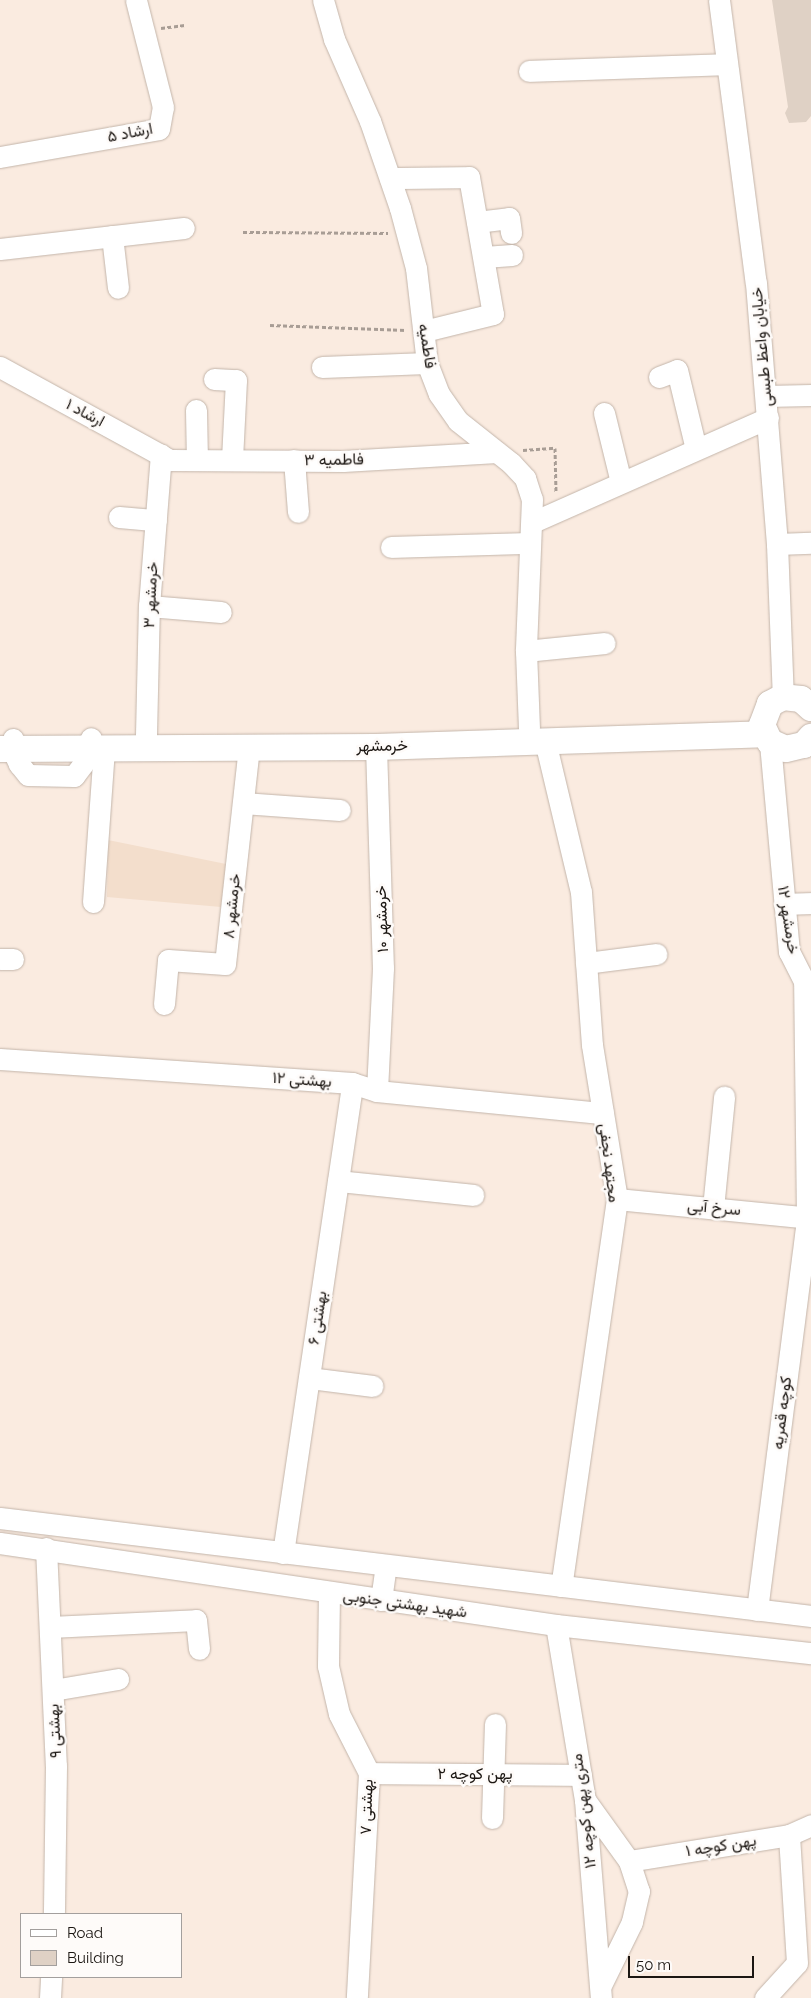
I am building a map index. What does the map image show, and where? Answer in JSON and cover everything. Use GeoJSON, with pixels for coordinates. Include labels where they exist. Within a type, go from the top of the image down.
{"type":"FeatureCollection","features":[{"type":"Feature","properties":{"kind":"main road"},"geometry":{"type":"LineString","coordinates":[[765,734],[770,704],[783,696],[801,699],[811,708]]}},
{"type":"Feature","properties":{"kind":"main road","name":"خرمشهر"},"geometry":{"type":"LineString","coordinates":[[95,744],[146,735],[765,734],[786,750],[795,749],[811,737]]}},
{"type":"Feature","properties":{"kind":"main road","name":"خرمشهر"},"geometry":{"type":"LineString","coordinates":[[6,744],[376,747],[537,735]]}},
{"type":"Feature","properties":{"kind":"street","name":"ارشاد ۵"},"geometry":{"type":"LineString","coordinates":[[0,157],[159,129],[164,107],[136,0]]}},
{"type":"Feature","properties":{"kind":"street","name":"فاطمیه"},"geometry":{"type":"LineString","coordinates":[[323,0],[334,39],[370,120],[390,178],[416,268],[427,363],[439,394],[458,420],[525,478],[532,499],[533,522],[528,543],[526,651],[537,735]]}},
{"type":"Feature","properties":{"kind":"street","name":"خیابان واعظ طبسی"},"geometry":{"type":"LineString","coordinates":[[719,0],[756,283],[777,544],[783,696]]}},
{"type":"Feature","properties":{"kind":"street"},"geometry":{"type":"LineString","coordinates":[[529,71],[727,64]]}},
{"type":"Feature","properties":{"kind":"street"},"geometry":{"type":"LineString","coordinates":[[390,178],[470,177],[493,314],[424,331]]}},
{"type":"Feature","properties":{"kind":"street"},"geometry":{"type":"LineString","coordinates":[[478,222],[509,218],[511,233]]}},
{"type":"Feature","properties":{"kind":"street"},"geometry":{"type":"LineString","coordinates":[[0,249],[184,228]]}},
{"type":"Feature","properties":{"kind":"street"},"geometry":{"type":"LineString","coordinates":[[112,236],[118,288]]}},
{"type":"Feature","properties":{"kind":"street"},"geometry":{"type":"LineString","coordinates":[[484,257],[512,254]]}},
{"type":"Feature","properties":{"kind":"street"},"geometry":{"type":"LineString","coordinates":[[322,367],[427,363]]}},
{"type":"Feature","properties":{"kind":"street","name":"ارشاد ۱"},"geometry":{"type":"LineString","coordinates":[[0,367],[166,457]]}},
{"type":"Feature","properties":{"kind":"street"},"geometry":{"type":"LineString","coordinates":[[659,377],[677,370],[696,449]]}},
{"type":"Feature","properties":{"kind":"street"},"geometry":{"type":"LineString","coordinates":[[214,379],[236,380],[232,460]]}},
{"type":"Feature","properties":{"kind":"street"},"geometry":{"type":"LineString","coordinates":[[766,396],[811,395]]}},
{"type":"Feature","properties":{"kind":"street"},"geometry":{"type":"LineString","coordinates":[[196,410],[197,460]]}},
{"type":"Feature","properties":{"kind":"street"},"geometry":{"type":"LineString","coordinates":[[604,413],[621,482]]}},
{"type":"Feature","properties":{"kind":"street"},"geometry":{"type":"LineString","coordinates":[[533,522],[768,418]]}},
{"type":"Feature","properties":{"kind":"street","name":"فاطمیه ۳"},"geometry":{"type":"LineString","coordinates":[[166,457],[197,460],[294,460],[497,452]]}},
{"type":"Feature","properties":{"kind":"street","name":"خرمشهر ۳"},"geometry":{"type":"LineString","coordinates":[[146,735],[149,606],[156,520],[166,457]]}},
{"type":"Feature","properties":{"kind":"street"},"geometry":{"type":"LineString","coordinates":[[294,460],[298,512]]}},
{"type":"Feature","properties":{"kind":"street"},"geometry":{"type":"LineString","coordinates":[[120,517],[156,520]]}},
{"type":"Feature","properties":{"kind":"street"},"geometry":{"type":"LineString","coordinates":[[391,547],[528,543]]}},
{"type":"Feature","properties":{"kind":"street"},"geometry":{"type":"LineString","coordinates":[[777,544],[811,543]]}},
{"type":"Feature","properties":{"kind":"street"},"geometry":{"type":"LineString","coordinates":[[149,606],[221,612]]}},
{"type":"Feature","properties":{"kind":"street"},"geometry":{"type":"LineString","coordinates":[[526,651],[605,643]]}},
{"type":"Feature","properties":{"kind":"street","name":"خرمشهر ۱۲"},"geometry":{"type":"LineString","coordinates":[[765,734],[790,952],[804,981],[809,1217]]}},
{"type":"Feature","properties":{"kind":"street","name":"مجتهد نجفی"},"geometry":{"type":"LineString","coordinates":[[537,735],[581,892],[592,1045],[617,1199],[561,1586]]}},
{"type":"Feature","properties":{"kind":"street"},"geometry":{"type":"LineString","coordinates":[[6,744],[28,775],[74,776],[95,744]]}},
{"type":"Feature","properties":{"kind":"street"},"geometry":{"type":"LineString","coordinates":[[93,902],[95,744]]}},
{"type":"Feature","properties":{"kind":"street","name":"خرمشهر ۸"},"geometry":{"type":"LineString","coordinates":[[164,1004],[168,960],[225,964],[249,747]]}},
{"type":"Feature","properties":{"kind":"street","name":"خرمشهر ۱۰"},"geometry":{"type":"LineString","coordinates":[[376,747],[383,968],[377,1091]]}},
{"type":"Feature","properties":{"kind":"street"},"geometry":{"type":"LineString","coordinates":[[243,803],[340,810]]}},
{"type":"Feature","properties":{"kind":"street"},"geometry":{"type":"LineString","coordinates":[[784,904],[811,903]]}},
{"type":"Feature","properties":{"kind":"street"},"geometry":{"type":"LineString","coordinates":[[586,963],[656,954]]}},
{"type":"Feature","properties":{"kind":"street","name":"بهشتی ۱۲"},"geometry":{"type":"LineString","coordinates":[[0,1059],[352,1083],[377,1091],[603,1113]]}},
{"type":"Feature","properties":{"kind":"street","name":"بهشتی ۶"},"geometry":{"type":"LineString","coordinates":[[283,1552],[352,1083]]}},
{"type":"Feature","properties":{"kind":"street"},"geometry":{"type":"LineString","coordinates":[[713,1208],[724,1097]]}},
{"type":"Feature","properties":{"kind":"street"},"geometry":{"type":"LineString","coordinates":[[338,1181],[473,1196]]}},
{"type":"Feature","properties":{"kind":"street","name":"سرخ آبی"},"geometry":{"type":"LineString","coordinates":[[617,1199],[809,1217]]}},
{"type":"Feature","properties":{"kind":"street","name":"کوچه قمریه"},"geometry":{"type":"LineString","coordinates":[[757,1610],[809,1217]]}},
{"type":"Feature","properties":{"kind":"street"},"geometry":{"type":"LineString","coordinates":[[309,1378],[373,1386]]}},
{"type":"Feature","properties":{"kind":"street"},"geometry":{"type":"LineString","coordinates":[[0,1518],[811,1616]]}},
{"type":"Feature","properties":{"kind":"street","name":"شهید بهشتی جنوبی"},"geometry":{"type":"LineString","coordinates":[[0,1543],[46,1548],[330,1593],[556,1625],[811,1653]]}},
{"type":"Feature","properties":{"kind":"street","name":"بهشتی ۹"},"geometry":{"type":"LineString","coordinates":[[46,1548],[56,1766],[54,1913]]}},
{"type":"Feature","properties":{"kind":"street"},"geometry":{"type":"LineString","coordinates":[[381,1600],[386,1565]]}},
{"type":"Feature","properties":{"kind":"street","name":"بهشتی ۷"},"geometry":{"type":"LineString","coordinates":[[330,1593],[328,1666],[339,1714],[369,1773],[357,1998]]}},
{"type":"Feature","properties":{"kind":"street"},"geometry":{"type":"LineString","coordinates":[[50,1627],[196,1620],[199,1649]]}},
{"type":"Feature","properties":{"kind":"street","name":"۱۲ متری پهن کوچه"},"geometry":{"type":"LineString","coordinates":[[556,1625],[585,1800],[601,1991]]}},
{"type":"Feature","properties":{"kind":"street"},"geometry":{"type":"LineString","coordinates":[[53,1690],[118,1679]]}},
{"type":"Feature","properties":{"kind":"street"},"geometry":{"type":"LineString","coordinates":[[492,1818],[495,1724]]}},
{"type":"Feature","properties":{"kind":"street","name":"پهن کوچه ۲"},"geometry":{"type":"LineString","coordinates":[[369,1773],[581,1775]]}},
{"type":"Feature","properties":{"kind":"street"},"geometry":{"type":"LineString","coordinates":[[585,1800],[629,1861],[637,1883],[638,1907],[601,1991]]}},
{"type":"Feature","properties":{"kind":"street","name":"پهن کوچه ۱"},"geometry":{"type":"LineString","coordinates":[[629,1861],[789,1835],[811,1825]]}},
{"type":"Feature","properties":{"kind":"street"},"geometry":{"type":"LineString","coordinates":[[765,1998],[796,1963],[789,1835]]}},
{"type":"Feature","properties":{"kind":"street"},"geometry":{"type":"LineString","coordinates":[[50,1998],[51,1978]]}},
{"type":"Feature","properties":{"kind":"path"},"geometry":{"type":"LineString","coordinates":[[144,30],[187,25]]}},
{"type":"Feature","properties":{"kind":"path"},"geometry":{"type":"LineString","coordinates":[[244,232],[406,233]]}},
{"type":"Feature","properties":{"kind":"path"},"geometry":{"type":"LineString","coordinates":[[270,326],[424,331]]}},
{"type":"Feature","properties":{"kind":"path"},"geometry":{"type":"LineString","coordinates":[[497,452],[555,448],[557,511]]}},
{"type":"Feature","properties":{"kind":"shaded area"},"geometry":{"type":"Polygon","coordinates":[[[108,840],[226,864],[221,907],[107,897],[108,840]]]}},
{"type":"Feature","properties":{"kind":"building"},"geometry":{"type":"Polygon","coordinates":[[[772,0],[811,0],[811,116],[806,122],[789,123],[785,113],[788,107],[772,0]]]}}]}
